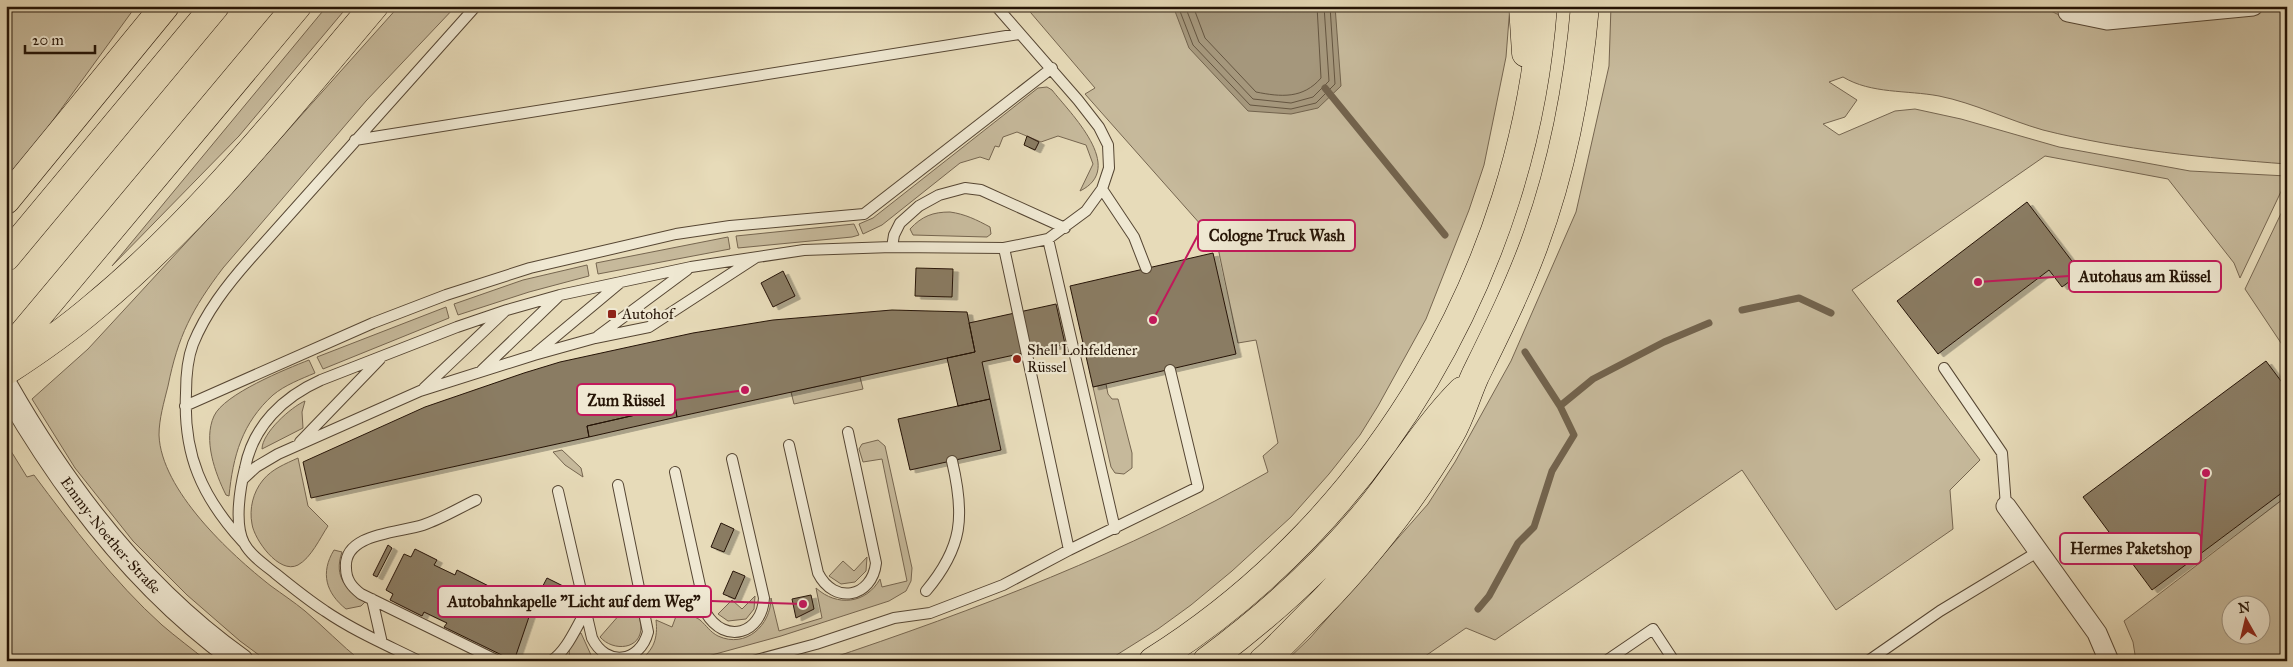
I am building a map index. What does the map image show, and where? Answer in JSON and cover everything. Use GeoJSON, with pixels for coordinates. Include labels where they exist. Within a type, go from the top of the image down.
{"type":"FeatureCollection","features":[{"type":"Feature","properties":{"kind":"highway"},"geometry":{"type":"LineString","coordinates":[[6,200],[166,6]]}},
{"type":"Feature","properties":{"kind":"highway"},"geometry":{"type":"LineString","coordinates":[[6,258],[215,6]]}},
{"type":"Feature","properties":{"kind":"highway"},"geometry":{"type":"LineString","coordinates":[[6,354],[296,6]]}},
{"type":"Feature","properties":{"kind":"highway"},"geometry":{"type":"LineString","coordinates":[[6,371],[70,327],[174,232],[256,145],[374,6]]}},
{"type":"Feature","properties":{"kind":"highway"},"geometry":{"type":"LineString","coordinates":[[1523,6],[1529,117]]}},
{"type":"Feature","properties":{"kind":"highway"},"geometry":{"type":"LineString","coordinates":[[1153,661],[1213,618],[1292,549],[1341,497],[1398,421],[1439,357],[1472,291],[1493,240],[1514,180],[1529,117],[1541,37],[1543,6]]}},
{"type":"Feature","properties":{"kind":"highway"},"geometry":{"type":"LineString","coordinates":[[1262,661],[1325,600],[1364,557],[1405,504],[1450,434],[1463,408],[1475,377],[1492,346],[1516,290],[1534,246],[1551,194],[1565,141],[1575,88],[1585,6]]}},
{"type":"Feature","properties":{"kind":"highway"},"geometry":{"type":"LineString","coordinates":[[1206,661],[1272,608],[1347,535],[1399,472],[1431,425],[1475,377]]}},
{"type":"Feature","properties":{"kind":"street"},"geometry":{"type":"LineString","coordinates":[[2068,12],[2107,20],[2253,6]]}},
{"type":"Feature","properties":{"kind":"street","name":"Emmy-Noether-Straße"},"geometry":{"type":"LineString","coordinates":[[6,387],[27,424],[93,518],[130,563],[198,626],[241,661]]}},
{"type":"Feature","properties":{"kind":"street"},"geometry":{"type":"LineString","coordinates":[[2006,506],[2097,633],[2109,661]]}},
{"type":"Feature","properties":{"kind":"lane"},"geometry":{"type":"LineString","coordinates":[[419,661],[326,612],[257,559],[223,520],[200,483],[191,457],[185,406],[188,361],[193,344],[220,294],[476,6]]}},
{"type":"Feature","properties":{"kind":"lane"},"geometry":{"type":"LineString","coordinates":[[244,543],[239,520],[242,480],[250,450],[265,422],[288,398],[301,389],[382,356],[507,310],[560,295],[691,268],[758,256],[819,249],[892,246],[1004,248],[1048,240],[1065,228],[1086,211],[1102,189],[1110,160],[1106,139],[1089,113],[1052,68],[1019,34],[996,6]]}},
{"type":"Feature","properties":{"kind":"lane"},"geometry":{"type":"LineString","coordinates":[[355,140],[1019,34]]}},
{"type":"Feature","properties":{"kind":"lane"},"geometry":{"type":"LineString","coordinates":[[185,406],[373,323],[446,295],[530,268],[666,236],[730,226],[864,214],[1052,68]]}},
{"type":"Feature","properties":{"kind":"lane"},"geometry":{"type":"LineString","coordinates":[[892,246],[896,228],[928,200],[965,188],[981,190],[1065,228]]}},
{"type":"Feature","properties":{"kind":"lane"},"geometry":{"type":"LineString","coordinates":[[1102,189],[1134,237],[1146,268]]}},
{"type":"Feature","properties":{"kind":"lane"},"geometry":{"type":"LineString","coordinates":[[1048,240],[1115,528]]}},
{"type":"Feature","properties":{"kind":"lane"},"geometry":{"type":"LineString","coordinates":[[1004,248],[1069,550]]}},
{"type":"Feature","properties":{"kind":"lane"},"geometry":{"type":"LineString","coordinates":[[242,480],[264,461],[420,391],[534,355],[595,338],[648,327],[758,256]]}},
{"type":"Feature","properties":{"kind":"lane"},"geometry":{"type":"LineString","coordinates":[[595,338],[691,268]]}},
{"type":"Feature","properties":{"kind":"lane"},"geometry":{"type":"LineString","coordinates":[[534,355],[622,281]]}},
{"type":"Feature","properties":{"kind":"lane"},"geometry":{"type":"LineString","coordinates":[[480,372],[560,295]]}},
{"type":"Feature","properties":{"kind":"lane"},"geometry":{"type":"LineString","coordinates":[[420,391],[507,310]]}},
{"type":"Feature","properties":{"kind":"lane"},"geometry":{"type":"LineString","coordinates":[[297,445],[382,356]]}},
{"type":"Feature","properties":{"kind":"lane"},"geometry":{"type":"LineString","coordinates":[[1944,368],[2002,452],[2006,506]]}},
{"type":"Feature","properties":{"kind":"lane"},"geometry":{"type":"LineString","coordinates":[[753,661],[816,644],[894,618],[930,613],[1003,585],[1069,550],[1198,487],[1170,370]]}},
{"type":"Feature","properties":{"kind":"lane"},"geometry":{"type":"LineString","coordinates":[[789,445],[818,573],[829,589],[847,594],[856,593],[871,581],[876,563],[848,432]]}},
{"type":"Feature","properties":{"kind":"lane"},"geometry":{"type":"LineString","coordinates":[[675,472],[706,613],[718,628],[737,632],[746,630],[760,617],[764,598],[732,459]]}},
{"type":"Feature","properties":{"kind":"lane"},"geometry":{"type":"LineString","coordinates":[[926,591],[940,574],[950,556],[960,523],[958,484],[952,461]]}},
{"type":"Feature","properties":{"kind":"lane"},"geometry":{"type":"LineString","coordinates":[[558,491],[592,638],[596,647],[604,654],[613,658],[623,658],[636,652],[646,642],[648,622],[618,485]]}},
{"type":"Feature","properties":{"kind":"lane"},"geometry":{"type":"LineString","coordinates":[[476,500],[426,524],[356,544],[347,557],[347,577],[354,588],[372,599],[498,661]]}},
{"type":"Feature","properties":{"kind":"lane"},"geometry":{"type":"LineString","coordinates":[[1868,661],[1940,611],[2039,551]]}},
{"type":"Feature","properties":{"kind":"lane"},"geometry":{"type":"LineString","coordinates":[[372,599],[382,642]]}},
{"type":"Feature","properties":{"kind":"lane"},"geometry":{"type":"LineString","coordinates":[[557,659],[586,611]]}},
{"type":"Feature","properties":{"kind":"lane"},"geometry":{"type":"LineString","coordinates":[[1606,661],[1653,629],[1674,661]]}},
{"type":"Feature","properties":{"kind":"shaded area"},"geometry":{"type":"Polygon","coordinates":[[[6,6],[136,6],[35,145],[6,177],[6,6]]]}},
{"type":"Feature","properties":{"kind":"shaded area"},"geometry":{"type":"Polygon","coordinates":[[[327,6],[348,6],[239,136],[112,266],[327,6]]]}},
{"type":"Feature","properties":{"kind":"shaded area"},"geometry":{"type":"Polygon","coordinates":[[[399,6],[456,6],[366,101],[212,283],[195,310],[176,352],[162,410],[159,435],[163,456],[172,477],[200,519],[254,573],[305,611],[361,661],[267,661],[240,641],[187,595],[133,541],[75,468],[32,399],[88,349],[230,195],[399,6]]]}},
{"type":"Feature","properties":{"kind":"shaded area"},"geometry":{"type":"Polygon","coordinates":[[[1025,6],[1510,6],[1506,57],[1484,165],[1469,210],[1426,319],[1360,435],[1291,517],[1232,571],[1191,605],[1158,629],[1107,661],[823,661],[994,600],[1106,554],[1161,528],[1268,472],[1263,456],[1278,443],[1256,340],[1238,343],[1217,243],[1085,94],[1095,88],[1025,6]]]}},
{"type":"Feature","properties":{"kind":"shaded area"},"geometry":{"type":"Polygon","coordinates":[[[1611,6],[2041,6],[2057,14],[2107,26],[2287,8],[2287,164],[2195,156],[2103,143],[2043,130],[1952,99],[1927,94],[1877,89],[1843,77],[1829,82],[1857,100],[1845,117],[1823,124],[1839,135],[1895,111],[1915,109],[1961,119],[2059,147],[2190,171],[2287,176],[2287,179],[2240,278],[2234,263],[2168,179],[2045,156],[1852,290],[1980,460],[1950,490],[1953,529],[1836,610],[1742,470],[1495,640],[1466,628],[1418,661],[1286,661],[1310,638],[1428,504],[1455,462],[1511,361],[1576,212],[1609,66],[1611,6]]]}},
{"type":"Feature","properties":{"kind":"shaded area"},"geometry":{"type":"Polygon","coordinates":[[[2070,6],[2188,6],[2129,13],[2070,6]]]}},
{"type":"Feature","properties":{"kind":"shaded area"},"geometry":{"type":"Polygon","coordinates":[[[1047,87],[1052,90],[1071,112],[1090,140],[1097,155],[1098,169],[1093,181],[1080,191],[1093,164],[1086,145],[1058,136],[1041,142],[1017,132],[1003,137],[999,147],[995,146],[989,160],[980,157],[960,163],[882,225],[863,234],[859,224],[873,218],[1038,88],[1047,87]]]}},
{"type":"Feature","properties":{"kind":"shaded area"},"geometry":{"type":"Polygon","coordinates":[[[2287,201],[2287,352],[2245,289],[2287,201]]]}},
{"type":"Feature","properties":{"kind":"shaded area"},"geometry":{"type":"Polygon","coordinates":[[[950,212],[961,214],[990,227],[991,234],[987,237],[913,235],[910,229],[923,218],[933,214],[950,212]]]}},
{"type":"Feature","properties":{"kind":"shaded area"},"geometry":{"type":"Polygon","coordinates":[[[854,224],[859,235],[852,237],[738,248],[736,236],[854,224]]]}},
{"type":"Feature","properties":{"kind":"shaded area"},"geometry":{"type":"Polygon","coordinates":[[[728,237],[730,249],[598,274],[596,263],[728,237]]]}},
{"type":"Feature","properties":{"kind":"shaded area"},"geometry":{"type":"Polygon","coordinates":[[[587,265],[589,276],[529,292],[458,315],[454,304],[523,280],[587,265]]]}},
{"type":"Feature","properties":{"kind":"shaded area"},"geometry":{"type":"Polygon","coordinates":[[[446,307],[449,318],[323,369],[317,357],[446,307]]]}},
{"type":"Feature","properties":{"kind":"shaded area"},"geometry":{"type":"Polygon","coordinates":[[[309,360],[315,373],[293,382],[278,391],[262,406],[254,417],[241,441],[233,467],[229,496],[226,495],[214,467],[210,446],[211,425],[214,416],[230,399],[242,391],[309,360]]]}},
{"type":"Feature","properties":{"kind":"shaded area"},"geometry":{"type":"Polygon","coordinates":[[[860,377],[863,389],[794,404],[791,392],[860,377]]]}},
{"type":"Feature","properties":{"kind":"shaded area"},"geometry":{"type":"Polygon","coordinates":[[[1106,384],[1108,394],[1112,399],[1118,399],[1132,453],[1132,468],[1124,474],[1115,473],[1111,467],[1093,387],[1106,384]]]}},
{"type":"Feature","properties":{"kind":"shaded area"},"geometry":{"type":"Polygon","coordinates":[[[305,401],[302,412],[303,428],[262,449],[267,436],[278,421],[305,401]]]}},
{"type":"Feature","properties":{"kind":"shaded area"},"geometry":{"type":"Polygon","coordinates":[[[878,440],[885,446],[912,568],[911,581],[906,591],[889,601],[781,636],[690,661],[639,661],[654,643],[656,620],[672,627],[678,611],[698,619],[718,636],[738,639],[747,637],[762,625],[770,608],[771,598],[779,631],[822,618],[816,588],[833,598],[851,600],[867,594],[880,579],[882,587],[907,581],[882,459],[863,462],[859,449],[862,444],[878,440]]]}},
{"type":"Feature","properties":{"kind":"shaded area"},"geometry":{"type":"Polygon","coordinates":[[[6,443],[27,477],[34,475],[79,534],[127,591],[162,625],[207,661],[6,661],[6,443]]]}},
{"type":"Feature","properties":{"kind":"shaded area"},"geometry":{"type":"Polygon","coordinates":[[[562,450],[581,468],[583,477],[565,465],[553,452],[562,450]]]}},
{"type":"Feature","properties":{"kind":"shaded area"},"geometry":{"type":"Polygon","coordinates":[[[298,458],[308,506],[328,526],[307,558],[298,565],[291,567],[283,565],[276,560],[262,546],[252,524],[251,512],[254,495],[263,480],[275,470],[298,458]]]}},
{"type":"Feature","properties":{"kind":"shaded area"},"geometry":{"type":"Polygon","coordinates":[[[2287,496],[2287,661],[2136,661],[2133,642],[2124,621],[2287,496]]]}},
{"type":"Feature","properties":{"kind":"shaded area"},"geometry":{"type":"Polygon","coordinates":[[[334,550],[342,552],[339,569],[343,582],[365,602],[361,606],[346,609],[339,603],[330,589],[326,575],[334,550]]]}},
{"type":"Feature","properties":{"kind":"shaded area"},"geometry":{"type":"Polygon","coordinates":[[[867,557],[866,571],[855,582],[841,584],[829,576],[843,561],[854,571],[867,557]]]}},
{"type":"Feature","properties":{"kind":"shaded area"},"geometry":{"type":"Polygon","coordinates":[[[755,596],[754,609],[746,619],[728,621],[718,614],[732,600],[742,609],[755,596]]]}},
{"type":"Feature","properties":{"kind":"shaded area"},"geometry":{"type":"Polygon","coordinates":[[[634,598],[641,626],[637,640],[626,646],[612,645],[606,642],[600,637],[634,598]]]}},
{"type":"Feature","properties":{"kind":"shaded area"},"geometry":{"type":"Polygon","coordinates":[[[581,633],[591,655],[591,661],[571,661],[569,653],[571,645],[581,633]]]}},
{"type":"Feature","properties":{"kind":"water"},"geometry":{"type":"Polygon","coordinates":[[[1173,6],[1335,6],[1341,86],[1318,108],[1291,114],[1248,111],[1189,48],[1173,6]]]}},
{"type":"Feature","properties":{"kind":"building"},"geometry":{"type":"Polygon","coordinates":[[[1027,136],[1039,142],[1035,150],[1024,145],[1027,136]]]}},
{"type":"Feature","properties":{"kind":"building"},"geometry":{"type":"Polygon","coordinates":[[[2027,202],[2081,273],[2062,287],[2049,270],[1938,354],[1897,301],[2027,202]]]}},
{"type":"Feature","properties":{"kind":"building"},"geometry":{"type":"Polygon","coordinates":[[[1213,253],[1236,354],[1093,387],[1070,286],[1213,253]]]}},
{"type":"Feature","properties":{"kind":"building"},"geometry":{"type":"Polygon","coordinates":[[[916,268],[953,269],[952,297],[915,296],[916,268]]]}},
{"type":"Feature","properties":{"kind":"building"},"geometry":{"type":"Polygon","coordinates":[[[783,271],[795,296],[773,307],[761,283],[783,271]]]}},
{"type":"Feature","properties":{"kind":"building"},"geometry":{"type":"Polygon","coordinates":[[[1056,304],[1065,344],[982,362],[990,399],[958,406],[947,358],[975,352],[969,323],[1056,304]]]}},
{"type":"Feature","properties":{"kind":"building"},"geometry":{"type":"Polygon","coordinates":[[[892,310],[967,312],[975,352],[677,417],[675,406],[587,426],[589,437],[311,498],[303,462],[425,407],[524,373],[560,362],[693,333],[773,320],[892,310]]]}},
{"type":"Feature","properties":{"kind":"building"},"geometry":{"type":"Polygon","coordinates":[[[2266,361],[2287,389],[2287,489],[2152,590],[2083,497],[2266,361]]]}},
{"type":"Feature","properties":{"kind":"building"},"geometry":{"type":"Polygon","coordinates":[[[990,399],[1001,450],[910,470],[898,419],[990,399]]]}},
{"type":"Feature","properties":{"kind":"building"},"geometry":{"type":"Polygon","coordinates":[[[675,406],[677,417],[589,437],[587,426],[675,406]]]}},
{"type":"Feature","properties":{"kind":"building"},"geometry":{"type":"Polygon","coordinates":[[[721,523],[734,529],[724,552],[711,547],[721,523]]]}},
{"type":"Feature","properties":{"kind":"building"},"geometry":{"type":"Polygon","coordinates":[[[388,545],[392,548],[377,577],[373,575],[388,545]]]}},
{"type":"Feature","properties":{"kind":"building"},"geometry":{"type":"Polygon","coordinates":[[[415,549],[437,560],[434,565],[455,575],[457,570],[532,608],[514,661],[444,627],[447,623],[424,612],[422,616],[390,600],[393,594],[386,590],[404,554],[411,557],[415,549]]]}},
{"type":"Feature","properties":{"kind":"building"},"geometry":{"type":"Polygon","coordinates":[[[733,571],[745,576],[735,599],[723,594],[733,571]]]}},
{"type":"Feature","properties":{"kind":"building"},"geometry":{"type":"Polygon","coordinates":[[[547,578],[569,589],[558,610],[536,599],[547,578]]]}},
{"type":"Feature","properties":{"kind":"building"},"geometry":{"type":"Polygon","coordinates":[[[811,595],[814,609],[796,618],[792,599],[811,595]]]}},
{"type":"Feature","properties":{"kind":"waterway"},"geometry":{"type":"LineString","coordinates":[[1325,88],[1445,235]]}},
{"type":"Feature","properties":{"kind":"waterway"},"geometry":{"type":"LineString","coordinates":[[1742,310],[1799,298],[1831,313]]}},
{"type":"Feature","properties":{"kind":"waterway"},"geometry":{"type":"LineString","coordinates":[[1560,406],[1593,379],[1664,342],[1709,323]]}},
{"type":"Feature","properties":{"kind":"waterway"},"geometry":{"type":"LineString","coordinates":[[1478,609],[1489,596],[1518,543],[1534,527],[1552,471],[1574,435],[1560,406],[1525,352]]}},
{"type":"Feature","properties":{"kind":"place","name":"Autohaus am Rüssel"},"geometry":{"type":"Point","coordinates":[1978,282]}},
{"type":"Feature","properties":{"kind":"place","name":"Autohof"},"geometry":{"type":"Point","coordinates":[612,314]}},
{"type":"Feature","properties":{"kind":"place","name":"Cologne Truck Wash"},"geometry":{"type":"Point","coordinates":[1153,320]}},
{"type":"Feature","properties":{"kind":"place","name":"Shell Lohfeldener Rüssel"},"geometry":{"type":"Point","coordinates":[1017,359]}},
{"type":"Feature","properties":{"kind":"place","name":"Zum Rüssel"},"geometry":{"type":"Point","coordinates":[745,390]}},
{"type":"Feature","properties":{"kind":"place","name":"Hermes Paketshop"},"geometry":{"type":"Point","coordinates":[2206,473]}},
{"type":"Feature","properties":{"kind":"place","name":"Autobahnkapelle \"Licht auf dem Weg\""},"geometry":{"type":"Point","coordinates":[803,604]}}]}
